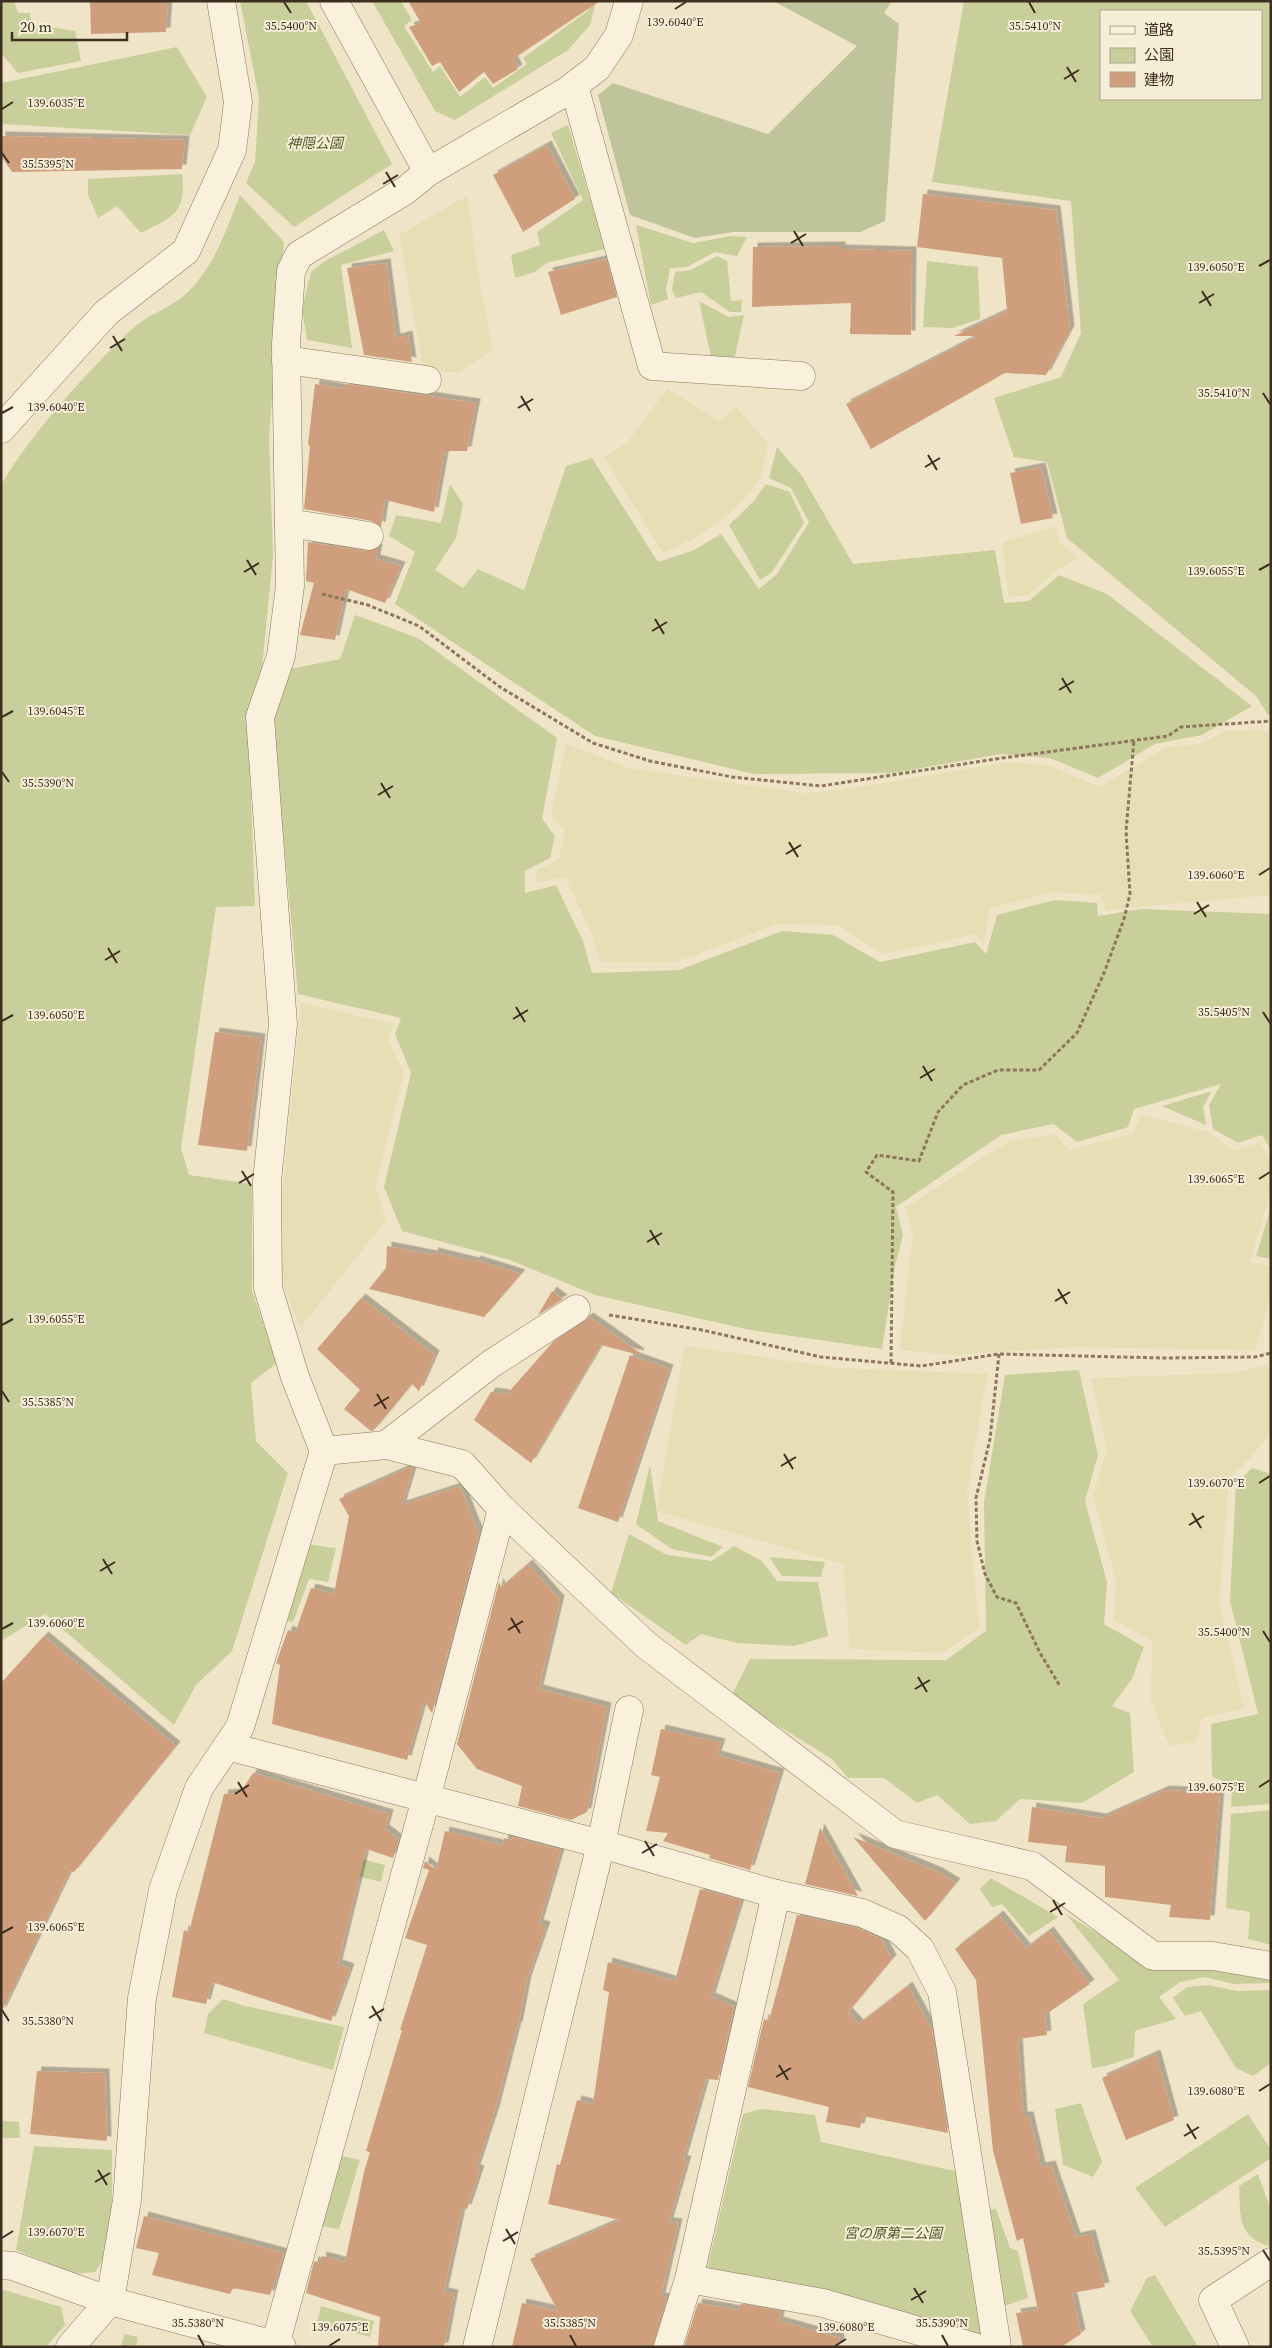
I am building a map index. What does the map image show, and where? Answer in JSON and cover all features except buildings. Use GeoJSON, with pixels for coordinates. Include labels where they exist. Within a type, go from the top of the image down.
{"type":"FeatureCollection","features":[{"type":"Feature","properties":{"kind":"street"},"geometry":{"type":"LineString","coordinates":[[1,429],[106,313],[186,251],[232,150],[238,102],[221,1]]}},
{"type":"Feature","properties":{"kind":"street"},"geometry":{"type":"LineString","coordinates":[[334,1],[428,172]]}},
{"type":"Feature","properties":{"kind":"street"},"geometry":{"type":"LineString","coordinates":[[70,2347],[110,2301],[127,2200],[142,1998],[163,1890],[199,1788],[240,1727],[324,1451],[294,1377],[268,1288],[267,1181],[283,1024],[260,717],[281,656],[290,586],[286,360],[291,271],[298,255],[406,190],[428,172],[574,86],[597,68],[619,34],[628,1]]}},
{"type":"Feature","properties":{"kind":"street"},"geometry":{"type":"LineString","coordinates":[[574,86],[652,366],[801,376]]}},
{"type":"Feature","properties":{"kind":"street"},"geometry":{"type":"LineString","coordinates":[[286,360],[426,380]]}},
{"type":"Feature","properties":{"kind":"street"},"geometry":{"type":"LineString","coordinates":[[289,523],[369,536]]}},
{"type":"Feature","properties":{"kind":"street"},"geometry":{"type":"LineString","coordinates":[[386,1445],[491,1364],[576,1309]]}},
{"type":"Feature","properties":{"kind":"street"},"geometry":{"type":"LineString","coordinates":[[324,1451],[386,1445],[462,1464],[502,1509],[646,1645],[895,1834],[1032,1866],[1153,1956],[1213,1956],[1271,1966]]}},
{"type":"Feature","properties":{"kind":"street"},"geometry":{"type":"LineString","coordinates":[[1,2265],[13,2266],[110,2301],[278,2346],[426,1799],[502,1509]]}},
{"type":"Feature","properties":{"kind":"street"},"geometry":{"type":"LineString","coordinates":[[477,2347],[601,1844],[629,1710]]}},
{"type":"Feature","properties":{"kind":"street"},"geometry":{"type":"LineString","coordinates":[[227,1746],[601,1844],[776,1894],[862,1913],[898,1929],[920,1949],[942,1992],[997,2347]]}},
{"type":"Feature","properties":{"kind":"street"},"geometry":{"type":"LineString","coordinates":[[668,2347],[690,2279],[776,1894]]}},
{"type":"Feature","properties":{"kind":"street"},"geometry":{"type":"LineString","coordinates":[[1235,2347],[1213,2300],[1271,2262]]}},
{"type":"Feature","properties":{"kind":"street"},"geometry":{"type":"LineString","coordinates":[[690,2279],[823,2302],[974,2347]]}},
{"type":"Feature","properties":{"kind":"path"},"geometry":{"type":"LineString","coordinates":[[290,586],[368,605],[419,626],[500,686],[593,743],[650,761],[732,777],[821,786],[1168,736],[1181,727],[1271,721]]}},
{"type":"Feature","properties":{"kind":"path"},"geometry":{"type":"LineString","coordinates":[[891,1363],[893,1192],[866,1172],[877,1155],[919,1161],[938,1112],[963,1085],[998,1070],[1039,1070],[1077,1033],[1104,973],[1124,919],[1130,894],[1126,831],[1134,740]]}},
{"type":"Feature","properties":{"kind":"path"},"geometry":{"type":"LineString","coordinates":[[576,1309],[702,1330],[821,1357],[921,1366],[998,1354],[1163,1358],[1254,1357],[1271,1353]]}},
{"type":"Feature","properties":{"kind":"path"},"geometry":{"type":"LineString","coordinates":[[998,1354],[990,1438],[976,1498],[977,1541],[985,1574],[997,1597],[1016,1603],[1040,1653],[1060,1686]]}},
{"type":"Feature","properties":{"kind":"shaded area"},"geometry":{"type":"Polygon","coordinates":[[[467,196],[479,280],[493,349],[459,372],[424,372],[399,235],[467,196]]]}},
{"type":"Feature","properties":{"kind":"shaded area"},"geometry":{"type":"Polygon","coordinates":[[[667,389],[719,421],[736,407],[768,444],[760,479],[737,507],[699,536],[663,553],[604,457],[627,443],[667,389]]]}},
{"type":"Feature","properties":{"kind":"shaded area"},"geometry":{"type":"Polygon","coordinates":[[[1056,526],[1059,542],[1079,558],[1057,570],[1028,595],[1009,597],[1002,543],[1056,526]]]}},
{"type":"Feature","properties":{"kind":"shaded area"},"geometry":{"type":"Polygon","coordinates":[[[1260,730],[1271,732],[1271,895],[1106,910],[1101,895],[1053,892],[990,908],[983,944],[976,934],[883,954],[837,925],[777,924],[677,962],[600,962],[592,934],[565,877],[534,883],[537,870],[559,859],[565,830],[551,816],[566,744],[629,768],[804,793],[848,789],[1009,762],[1049,766],[1100,787],[1165,748],[1203,743],[1226,731],[1260,730]]]}},
{"type":"Feature","properties":{"kind":"shaded area"},"geometry":{"type":"Polygon","coordinates":[[[301,1003],[394,1024],[388,1040],[404,1073],[375,1186],[386,1220],[300,1328],[281,1278],[280,1216],[301,1003]]]}},
{"type":"Feature","properties":{"kind":"shaded area"},"geometry":{"type":"Polygon","coordinates":[[[1142,1115],[1208,1132],[1234,1151],[1260,1142],[1271,1164],[1271,1189],[1250,1262],[1271,1267],[1271,1295],[1255,1350],[1074,1347],[955,1355],[900,1350],[913,1234],[905,1208],[1009,1141],[1055,1134],[1069,1150],[1132,1134],[1142,1115]]]}},
{"type":"Feature","properties":{"kind":"shaded area"},"geometry":{"type":"Polygon","coordinates":[[[685,1346],[839,1368],[987,1374],[967,1494],[979,1628],[942,1653],[850,1649],[843,1564],[656,1511],[685,1346]]]}},
{"type":"Feature","properties":{"kind":"shaded area"},"geometry":{"type":"Polygon","coordinates":[[[1271,1364],[1271,1431],[1252,1456],[1229,1479],[1219,1602],[1244,1709],[1202,1718],[1196,1742],[1169,1746],[1151,1700],[1152,1641],[1114,1620],[1116,1580],[1093,1496],[1107,1449],[1091,1378],[1234,1373],[1271,1364]]]}},
{"type":"Feature","properties":{"kind":"green space"},"geometry":{"type":"Polygon","coordinates":[[[1,1],[14,1],[18,13],[30,13],[31,24],[75,31],[81,61],[18,73],[1,53],[1,1]]]}},
{"type":"Feature","properties":{"kind":"green space","name":"神隠公園"},"geometry":{"type":"Polygon","coordinates":[[[240,1],[306,1],[392,164],[294,227],[246,183],[255,162],[259,98],[240,1]]]}},
{"type":"Feature","properties":{"kind":"green space"},"geometry":{"type":"Polygon","coordinates":[[[372,1],[401,1],[412,20],[404,26],[433,72],[440,66],[460,97],[485,77],[493,88],[527,64],[523,58],[589,10],[584,1],[596,1],[590,25],[568,50],[455,120],[435,111],[372,1]]]}},
{"type":"Feature","properties":{"kind":"green space"},"geometry":{"type":"Polygon","coordinates":[[[778,1],[892,1],[884,13],[899,24],[885,221],[860,232],[733,232],[695,238],[630,215],[598,95],[613,83],[768,134],[857,46],[777,3],[778,1]]]}},
{"type":"Feature","properties":{"kind":"green space"},"geometry":{"type":"Polygon","coordinates":[[[964,1],[1271,1],[1271,714],[1268,715],[1257,697],[1067,538],[1047,462],[1014,457],[994,398],[1061,377],[1081,333],[1071,201],[932,182],[964,1]]]}},
{"type":"Feature","properties":{"kind":"green space"},"geometry":{"type":"Polygon","coordinates":[[[177,47],[207,97],[190,135],[1,124],[1,83],[177,47]]]}},
{"type":"Feature","properties":{"kind":"green space"},"geometry":{"type":"Polygon","coordinates":[[[568,125],[605,249],[546,263],[535,272],[515,278],[511,255],[540,245],[537,232],[583,200],[551,133],[568,125]]]}},
{"type":"Feature","properties":{"kind":"green space"},"geometry":{"type":"Polygon","coordinates":[[[182,174],[182,198],[175,212],[161,223],[141,233],[117,206],[98,218],[88,195],[88,179],[182,174]]]}},
{"type":"Feature","properties":{"kind":"green space"},"geometry":{"type":"Polygon","coordinates":[[[240,195],[284,242],[269,437],[273,555],[262,668],[248,713],[255,906],[216,907],[181,1148],[189,1175],[252,1184],[252,1291],[277,1363],[251,1383],[256,1441],[288,1473],[232,1651],[196,1685],[174,1725],[45,1614],[1,1641],[1,485],[28,444],[96,364],[137,324],[182,298],[197,282],[219,246],[240,195]]]}},
{"type":"Feature","properties":{"kind":"green space"},"geometry":{"type":"Polygon","coordinates":[[[636,225],[693,243],[731,236],[747,237],[737,256],[715,252],[687,267],[670,268],[666,290],[668,299],[651,305],[636,225]]]}},
{"type":"Feature","properties":{"kind":"green space"},"geometry":{"type":"Polygon","coordinates":[[[384,230],[394,251],[341,265],[352,348],[307,340],[302,309],[311,272],[325,261],[384,230]]]}},
{"type":"Feature","properties":{"kind":"green space"},"geometry":{"type":"Polygon","coordinates":[[[717,256],[727,261],[731,301],[742,300],[741,312],[730,312],[701,292],[676,298],[672,290],[675,272],[691,270],[717,256]]]}},
{"type":"Feature","properties":{"kind":"green space"},"geometry":{"type":"Polygon","coordinates":[[[927,261],[978,267],[980,319],[952,328],[923,327],[927,261]]]}},
{"type":"Feature","properties":{"kind":"green space"},"geometry":{"type":"Polygon","coordinates":[[[699,301],[729,317],[744,315],[734,361],[711,357],[699,301]]]}},
{"type":"Feature","properties":{"kind":"green space"},"geometry":{"type":"Polygon","coordinates":[[[777,447],[802,476],[853,564],[995,550],[1004,603],[1029,601],[1059,575],[1107,594],[1252,706],[1202,735],[1155,744],[1098,778],[1050,758],[1001,754],[894,773],[754,774],[595,736],[395,604],[415,552],[389,536],[396,515],[441,523],[450,484],[463,504],[456,538],[435,570],[463,588],[478,569],[524,590],[566,466],[592,458],[658,562],[692,551],[721,534],[759,589],[777,574],[809,522],[791,488],[769,478],[777,447]]]}},
{"type":"Feature","properties":{"kind":"green space"},"geometry":{"type":"Polygon","coordinates":[[[766,484],[790,492],[804,523],[772,572],[760,580],[729,525],[753,502],[766,484]]]}},
{"type":"Feature","properties":{"kind":"green space"},"geometry":{"type":"Polygon","coordinates":[[[355,615],[418,638],[557,738],[542,819],[555,836],[550,858],[525,871],[525,893],[556,885],[583,941],[592,973],[679,970],[782,931],[833,935],[880,962],[975,942],[986,954],[997,915],[1055,900],[1097,903],[1098,916],[1141,909],[1271,914],[1271,1150],[1262,1135],[1238,1143],[1213,1129],[1209,1105],[1221,1084],[1134,1109],[1128,1127],[1077,1142],[1053,1124],[1001,1135],[896,1207],[903,1235],[895,1266],[882,1349],[750,1330],[595,1295],[510,1260],[402,1231],[384,1187],[411,1073],[395,1034],[401,1018],[298,994],[272,715],[290,669],[340,659],[355,615]]]}},
{"type":"Feature","properties":{"kind":"green space"},"geometry":{"type":"Polygon","coordinates":[[[1212,1091],[1203,1107],[1206,1125],[1162,1106],[1212,1091]]]}},
{"type":"Feature","properties":{"kind":"green space"},"geometry":{"type":"Polygon","coordinates":[[[1271,1211],[1271,1259],[1256,1256],[1271,1211]]]}},
{"type":"Feature","properties":{"kind":"green space"},"geometry":{"type":"Polygon","coordinates":[[[1079,1370],[1098,1455],[1085,1501],[1107,1582],[1104,1624],[1144,1647],[1132,1679],[1112,1706],[1130,1713],[1134,1772],[1082,1803],[1020,1799],[996,1821],[970,1824],[937,1795],[917,1803],[884,1778],[848,1778],[832,1759],[731,1697],[750,1659],[946,1660],[986,1631],[984,1502],[1005,1375],[1079,1370]]]}},
{"type":"Feature","properties":{"kind":"green space"},"geometry":{"type":"Polygon","coordinates":[[[650,1465],[658,1521],[723,1547],[711,1557],[672,1549],[636,1524],[650,1465]]]}},
{"type":"Feature","properties":{"kind":"green space"},"geometry":{"type":"Polygon","coordinates":[[[1252,1468],[1271,1474],[1271,1804],[1231,1807],[1232,1784],[1212,1777],[1211,1724],[1258,1714],[1230,1601],[1236,1484],[1252,1468]]]}},
{"type":"Feature","properties":{"kind":"green space"},"geometry":{"type":"Polygon","coordinates":[[[629,1534],[667,1555],[712,1561],[734,1546],[762,1561],[777,1581],[818,1582],[828,1636],[795,1646],[737,1643],[701,1634],[686,1645],[611,1593],[629,1534]]]}},
{"type":"Feature","properties":{"kind":"green space"},"geometry":{"type":"Polygon","coordinates":[[[306,1544],[336,1548],[328,1582],[309,1579],[293,1622],[285,1620],[306,1544]]]}},
{"type":"Feature","properties":{"kind":"green space"},"geometry":{"type":"Polygon","coordinates":[[[769,1557],[825,1562],[821,1577],[782,1576],[769,1557]]]}},
{"type":"Feature","properties":{"kind":"green space"},"geometry":{"type":"Polygon","coordinates":[[[1271,1810],[1271,1945],[1248,1939],[1250,1912],[1226,1908],[1231,1814],[1271,1810]]]}},
{"type":"Feature","properties":{"kind":"green space"},"geometry":{"type":"Polygon","coordinates":[[[312,1846],[385,1865],[381,1882],[306,1863],[312,1846]]]}},
{"type":"Feature","properties":{"kind":"green space"},"geometry":{"type":"Polygon","coordinates":[[[991,1878],[1058,1917],[1029,1936],[1002,1904],[992,1907],[980,1889],[991,1878]]]}},
{"type":"Feature","properties":{"kind":"green space"},"geometry":{"type":"Polygon","coordinates":[[[1066,1914],[1151,1967],[1214,1964],[1271,1974],[1271,1983],[1234,1984],[1205,1977],[1180,1982],[1159,1997],[1176,2019],[1135,2031],[1134,2057],[1106,2066],[1092,2068],[1083,2004],[1119,1980],[1066,1914]]]}},
{"type":"Feature","properties":{"kind":"green space"},"geometry":{"type":"Polygon","coordinates":[[[1208,1985],[1237,1991],[1271,1990],[1271,2063],[1253,2076],[1236,2068],[1201,2011],[1185,2016],[1173,1998],[1187,1987],[1208,1985]]]}},
{"type":"Feature","properties":{"kind":"green space"},"geometry":{"type":"Polygon","coordinates":[[[223,1999],[245,2006],[344,2027],[333,2070],[204,2033],[208,2014],[223,1999]]]}},
{"type":"Feature","properties":{"kind":"green space"},"geometry":{"type":"Polygon","coordinates":[[[1081,2103],[1102,2162],[1093,2177],[1063,2165],[1055,2109],[1081,2103]]]}},
{"type":"Feature","properties":{"kind":"green space","name":"宮の原第二公園"},"geometry":{"type":"Polygon","coordinates":[[[761,2109],[815,2115],[821,2142],[959,2172],[982,2338],[707,2269],[743,2114],[761,2109]]]}},
{"type":"Feature","properties":{"kind":"green space"},"geometry":{"type":"Polygon","coordinates":[[[1248,2114],[1271,2150],[1271,2158],[1165,2227],[1135,2188],[1248,2114]]]}},
{"type":"Feature","properties":{"kind":"green space"},"geometry":{"type":"Polygon","coordinates":[[[1,2121],[19,2122],[20,2138],[1,2138],[1,2121]]]}},
{"type":"Feature","properties":{"kind":"green space"},"geometry":{"type":"Polygon","coordinates":[[[34,2146],[112,2150],[112,2201],[105,2257],[95,2272],[75,2274],[16,2250],[34,2146]]]}},
{"type":"Feature","properties":{"kind":"green space"},"geometry":{"type":"Polygon","coordinates":[[[341,2156],[360,2160],[339,2229],[321,2226],[341,2156]]]}},
{"type":"Feature","properties":{"kind":"green space"},"geometry":{"type":"Polygon","coordinates":[[[1258,2174],[1271,2210],[1271,2247],[1252,2237],[1246,2231],[1241,2216],[1239,2186],[1258,2174]]]}},
{"type":"Feature","properties":{"kind":"green space"},"geometry":{"type":"Polygon","coordinates":[[[996,2209],[1010,2248],[1018,2251],[1028,2298],[1004,2306],[988,2210],[996,2209]]]}},
{"type":"Feature","properties":{"kind":"green space"},"geometry":{"type":"Polygon","coordinates":[[[1155,2275],[1198,2347],[1153,2347],[1130,2311],[1147,2278],[1155,2275]]]}},
{"type":"Feature","properties":{"kind":"green space"},"geometry":{"type":"Polygon","coordinates":[[[1,2289],[61,2307],[65,2325],[46,2347],[1,2347],[1,2289]]]}},
{"type":"Feature","properties":{"kind":"green space"},"geometry":{"type":"Polygon","coordinates":[[[321,2306],[374,2321],[370,2337],[317,2323],[321,2306]]]}},
{"type":"Feature","properties":{"kind":"green space"},"geometry":{"type":"Polygon","coordinates":[[[124,2334],[138,2337],[136,2347],[121,2347],[124,2334]]]}}]}
